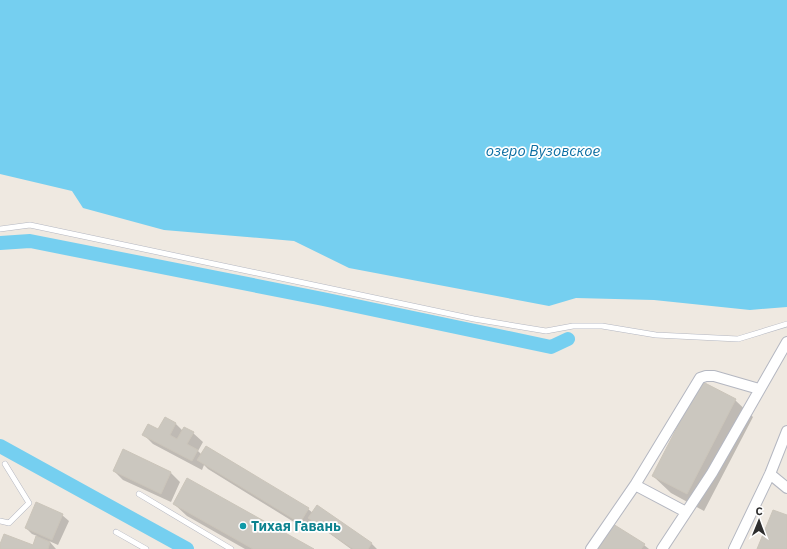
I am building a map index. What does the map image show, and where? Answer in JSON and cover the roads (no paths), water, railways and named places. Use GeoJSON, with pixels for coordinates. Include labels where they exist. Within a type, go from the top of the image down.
{"type":"FeatureCollection","features":[{"type":"Feature","properties":{"kind":"street"},"geometry":{"type":"LineString","coordinates":[[662,549],[712,473],[787,342]]}},
{"type":"Feature","properties":{"kind":"street"},"geometry":{"type":"LineString","coordinates":[[591,549],[635,484],[700,378],[714,376],[759,389]]}},
{"type":"Feature","properties":{"kind":"street"},"geometry":{"type":"LineString","coordinates":[[734,549],[770,474],[787,431]]}},
{"type":"Feature","properties":{"kind":"street"},"geometry":{"type":"LineString","coordinates":[[770,474],[787,488]]}},
{"type":"Feature","properties":{"kind":"street"},"geometry":{"type":"LineString","coordinates":[[635,484],[686,512]]}},
{"type":"Feature","properties":{"kind":"lane"},"geometry":{"type":"LineString","coordinates":[[0,230],[30,225],[474,319],[546,331],[573,326],[602,326],[656,335],[738,339],[787,324]]}},
{"type":"Feature","properties":{"kind":"lane"},"geometry":{"type":"LineString","coordinates":[[0,520],[9,523],[29,503],[5,464]]}},
{"type":"Feature","properties":{"kind":"lane"},"geometry":{"type":"LineString","coordinates":[[139,494],[231,549]]}},
{"type":"Feature","properties":{"kind":"lane"},"geometry":{"type":"LineString","coordinates":[[116,532],[146,549]]}},
{"type":"Feature","properties":{"kind":"water","name":"озеро Вузовское"},"geometry":{"type":"Polygon","coordinates":[[[0,0],[787,0],[787,307],[750,310],[654,300],[576,298],[549,306],[349,268],[294,241],[164,230],[83,208],[72,191],[0,174],[0,0]]]}},
{"type":"Feature","properties":{"kind":"waterway"},"geometry":{"type":"LineString","coordinates":[[0,243],[30,241],[323,299],[551,347],[568,339]]}},
{"type":"Feature","properties":{"kind":"waterway"},"geometry":{"type":"LineString","coordinates":[[0,446],[187,549]]}},
{"type":"Feature","properties":{"kind":"place","name":"Тихая Гавань"},"geometry":{"type":"Point","coordinates":[243,526]}}]}
